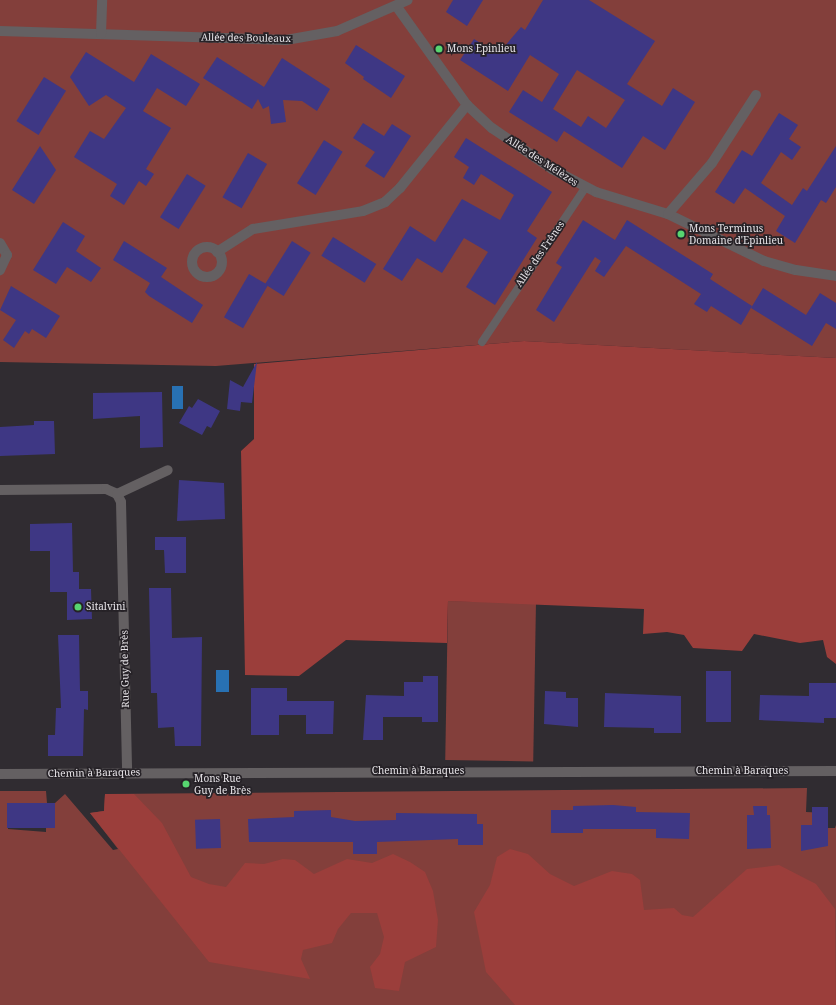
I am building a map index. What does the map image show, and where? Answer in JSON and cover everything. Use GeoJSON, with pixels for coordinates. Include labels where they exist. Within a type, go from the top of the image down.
{"type":"FeatureCollection","features":[{"type":"Feature","properties":{"kind":"street"},"geometry":{"type":"LineString","coordinates":[[101,34],[102,0]]}},
{"type":"Feature","properties":{"kind":"street","name":"Allée des Bouleaux"},"geometry":{"type":"LineString","coordinates":[[0,38],[0,31],[286,40],[337,31],[397,7],[408,0]]}},
{"type":"Feature","properties":{"kind":"street","name":"Allée des Mélèzes"},"geometry":{"type":"LineString","coordinates":[[397,7],[467,105],[533,157],[585,188],[668,214]]}},
{"type":"Feature","properties":{"kind":"street"},"geometry":{"type":"LineString","coordinates":[[756,95],[712,163],[668,214],[764,261],[796,270],[836,276]]}},
{"type":"Feature","properties":{"kind":"street"},"geometry":{"type":"LineString","coordinates":[[217,252],[252,229],[363,210],[385,202],[400,188],[467,105]]}},
{"type":"Feature","properties":{"kind":"street"},"geometry":{"type":"LineString","coordinates":[[0,243],[7,255],[0,270]]}},
{"type":"Feature","properties":{"kind":"street"},"geometry":{"type":"LineString","coordinates":[[0,490],[106,489],[117,494],[168,470]]}},
{"type":"Feature","properties":{"kind":"street","name":"Rue Guy de Brès"},"geometry":{"type":"LineString","coordinates":[[117,494],[121,512],[127,772]]}},
{"type":"Feature","properties":{"kind":"street","name":"Chemin à Baraques"},"geometry":{"type":"LineString","coordinates":[[0,774],[127,772],[836,771]]}},
{"type":"Feature","properties":{"kind":"lane","name":"Allée des Frênes"},"geometry":{"type":"LineString","coordinates":[[482,342],[585,188]]}},
{"type":"Feature","properties":{"kind":"shaded area"},"geometry":{"type":"Polygon","coordinates":[[[0,0],[836,0],[836,358],[524,341],[216,366],[0,362],[0,0]]]}},
{"type":"Feature","properties":{"kind":"shaded area"},"geometry":{"type":"Polygon","coordinates":[[[524,341],[836,358],[836,664],[827,657],[823,640],[800,643],[754,634],[742,651],[693,648],[684,635],[667,632],[643,634],[644,609],[448,601],[447,643],[346,640],[299,676],[245,675],[241,451],[254,439],[254,364],[524,341]]]}},
{"type":"Feature","properties":{"kind":"shaded area"},"geometry":{"type":"Polygon","coordinates":[[[448,601],[536,603],[533,762],[445,760],[448,601]]]}},
{"type":"Feature","properties":{"kind":"shaded area"},"geometry":{"type":"Polygon","coordinates":[[[807,788],[806,812],[827,813],[827,828],[835,828],[836,825],[836,1005],[0,1005],[0,791],[46,791],[47,803],[7,804],[8,829],[46,832],[46,828],[55,828],[55,803],[65,794],[113,850],[118,849],[90,813],[104,811],[105,794],[807,788]]]}},
{"type":"Feature","properties":{"kind":"shaded area"},"geometry":{"type":"Polygon","coordinates":[[[105,794],[134,794],[162,823],[191,877],[209,884],[226,887],[245,863],[264,864],[283,859],[295,860],[314,874],[347,859],[372,863],[393,854],[410,862],[425,872],[433,891],[438,920],[436,947],[405,962],[399,991],[375,988],[370,967],[380,954],[384,937],[377,913],[351,913],[338,929],[332,943],[303,950],[301,959],[310,979],[209,962],[90,813],[104,811],[105,794]]]}},
{"type":"Feature","properties":{"kind":"shaded area"},"geometry":{"type":"Polygon","coordinates":[[[510,849],[528,854],[550,874],[574,886],[612,871],[632,874],[640,880],[644,910],[674,908],[682,915],[693,917],[747,869],[779,865],[816,884],[835,909],[836,1005],[515,1005],[486,972],[474,912],[490,885],[497,857],[510,849]]]}},
{"type":"Feature","properties":{"kind":"water"},"geometry":{"type":"Polygon","coordinates":[[[172,386],[183,386],[183,409],[172,409],[172,386]]]}},
{"type":"Feature","properties":{"kind":"water"},"geometry":{"type":"Polygon","coordinates":[[[216,670],[229,670],[229,692],[216,692],[216,670]]]}},
{"type":"Feature","properties":{"kind":"building"},"geometry":{"type":"Polygon","coordinates":[[[453,0],[483,0],[467,26],[446,12],[453,0]]]}},
{"type":"Feature","properties":{"kind":"building"},"geometry":{"type":"Polygon","coordinates":[[[543,0],[589,0],[655,41],[627,84],[662,106],[673,88],[695,102],[665,150],[643,136],[622,168],[564,131],[557,142],[509,112],[523,90],[542,102],[559,74],[530,55],[508,91],[460,60],[474,39],[498,54],[521,27],[525,30],[543,0]],[[577,70],[553,109],[581,127],[588,116],[606,128],[625,100],[577,70]]]}},
{"type":"Feature","properties":{"kind":"building"},"geometry":{"type":"Polygon","coordinates":[[[356,45],[405,76],[391,98],[363,79],[364,77],[345,63],[356,45]]]}},
{"type":"Feature","properties":{"kind":"building"},"geometry":{"type":"Polygon","coordinates":[[[86,52],[134,82],[151,54],[200,84],[186,106],[157,88],[143,111],[171,128],[146,169],[154,174],[146,186],[139,181],[124,205],[110,196],[117,184],[74,157],[90,131],[104,139],[126,108],[106,95],[89,106],[70,77],[86,52]]]}},
{"type":"Feature","properties":{"kind":"building"},"geometry":{"type":"Polygon","coordinates":[[[217,57],[264,87],[282,58],[330,89],[317,111],[302,101],[283,100],[286,122],[271,124],[269,106],[263,109],[258,99],[252,109],[203,78],[217,57]]]}},
{"type":"Feature","properties":{"kind":"building"},"geometry":{"type":"Polygon","coordinates":[[[44,77],[66,91],[38,135],[16,121],[44,77]]]}},
{"type":"Feature","properties":{"kind":"building"},"geometry":{"type":"Polygon","coordinates":[[[779,113],[798,125],[789,139],[801,147],[792,160],[781,152],[761,183],[792,205],[803,188],[807,191],[836,146],[836,187],[826,203],[821,200],[795,243],[776,231],[785,216],[745,188],[734,204],[715,192],[742,150],[752,156],[779,113]]]}},
{"type":"Feature","properties":{"kind":"building"},"geometry":{"type":"Polygon","coordinates":[[[363,123],[384,136],[392,124],[411,136],[384,178],[365,166],[375,152],[353,138],[363,123]]]}},
{"type":"Feature","properties":{"kind":"building"},"geometry":{"type":"Polygon","coordinates":[[[466,138],[552,192],[527,231],[537,238],[495,305],[466,287],[488,252],[464,238],[442,273],[417,258],[402,281],[383,269],[410,226],[435,242],[462,199],[500,220],[514,195],[481,174],[474,185],[463,178],[469,167],[454,157],[466,138]]]}},
{"type":"Feature","properties":{"kind":"building"},"geometry":{"type":"Polygon","coordinates":[[[324,140],[343,152],[316,195],[297,183],[324,140]]]}},
{"type":"Feature","properties":{"kind":"building"},"geometry":{"type":"Polygon","coordinates":[[[40,146],[56,170],[34,204],[12,190],[40,146]]]}},
{"type":"Feature","properties":{"kind":"building"},"geometry":{"type":"Polygon","coordinates":[[[248,153],[267,164],[242,208],[222,197],[248,153]]]}},
{"type":"Feature","properties":{"kind":"building"},"geometry":{"type":"Polygon","coordinates":[[[187,174],[206,186],[179,229],[160,217],[187,174]]]}},
{"type":"Feature","properties":{"kind":"building"},"geometry":{"type":"Polygon","coordinates":[[[583,220],[615,240],[627,220],[713,274],[710,279],[752,306],[741,325],[711,306],[707,312],[694,304],[701,294],[626,246],[604,277],[595,271],[601,261],[595,257],[554,322],[536,310],[562,267],[556,263],[583,220]]]}},
{"type":"Feature","properties":{"kind":"building"},"geometry":{"type":"Polygon","coordinates":[[[63,222],[85,236],[76,251],[101,268],[91,282],[67,267],[56,284],[33,270],[63,222]]]}},
{"type":"Feature","properties":{"kind":"building"},"geometry":{"type":"Polygon","coordinates":[[[333,237],[376,264],[365,283],[321,256],[333,237]]]}},
{"type":"Feature","properties":{"kind":"building"},"geometry":{"type":"Polygon","coordinates":[[[124,241],[167,268],[161,277],[203,305],[192,323],[149,296],[145,292],[150,283],[113,260],[124,241]]]}},
{"type":"Feature","properties":{"kind":"building"},"geometry":{"type":"Polygon","coordinates":[[[292,241],[311,253],[284,296],[265,284],[292,241]]]}},
{"type":"Feature","properties":{"kind":"building"},"geometry":{"type":"Polygon","coordinates":[[[249,274],[268,285],[243,328],[224,317],[249,274]]]}},
{"type":"Feature","properties":{"kind":"building"},"geometry":{"type":"Polygon","coordinates":[[[11,286],[60,316],[46,338],[32,329],[29,334],[25,331],[14,348],[3,340],[16,320],[0,310],[11,286]]]}},
{"type":"Feature","properties":{"kind":"building"},"geometry":{"type":"Polygon","coordinates":[[[763,288],[806,315],[820,293],[836,303],[836,329],[826,323],[812,346],[751,308],[763,288]]]}},
{"type":"Feature","properties":{"kind":"building"},"geometry":{"type":"Polygon","coordinates":[[[257,362],[252,403],[241,402],[240,411],[227,409],[230,380],[243,387],[257,362]]]}},
{"type":"Feature","properties":{"kind":"building"},"geometry":{"type":"Polygon","coordinates":[[[162,392],[163,447],[140,448],[140,416],[93,419],[93,393],[162,392]]]}},
{"type":"Feature","properties":{"kind":"building"},"geometry":{"type":"Polygon","coordinates":[[[198,399],[220,411],[211,428],[207,426],[202,435],[179,423],[189,406],[192,408],[198,399]]]}},
{"type":"Feature","properties":{"kind":"building"},"geometry":{"type":"Polygon","coordinates":[[[34,421],[54,421],[55,454],[0,456],[0,427],[34,425],[34,421]]]}},
{"type":"Feature","properties":{"kind":"building"},"geometry":{"type":"Polygon","coordinates":[[[179,480],[224,483],[225,519],[177,521],[179,480]]]}},
{"type":"Feature","properties":{"kind":"building"},"geometry":{"type":"Polygon","coordinates":[[[72,523],[73,572],[79,572],[79,589],[91,589],[92,619],[67,620],[67,592],[50,592],[50,551],[30,551],[30,524],[72,523]]]}},
{"type":"Feature","properties":{"kind":"building"},"geometry":{"type":"Polygon","coordinates":[[[155,537],[186,537],[186,573],[165,573],[164,550],[155,550],[155,537]]]}},
{"type":"Feature","properties":{"kind":"building"},"geometry":{"type":"Polygon","coordinates":[[[149,588],[171,588],[172,638],[202,637],[201,746],[175,746],[174,727],[158,728],[157,693],[151,693],[149,588]]]}},
{"type":"Feature","properties":{"kind":"building"},"geometry":{"type":"Polygon","coordinates":[[[58,635],[79,635],[80,691],[88,691],[88,710],[84,709],[83,756],[48,756],[48,735],[55,735],[56,708],[61,708],[58,635]]]}},
{"type":"Feature","properties":{"kind":"building"},"geometry":{"type":"Polygon","coordinates":[[[706,671],[731,671],[731,722],[706,722],[706,671]]]}},
{"type":"Feature","properties":{"kind":"building"},"geometry":{"type":"Polygon","coordinates":[[[423,676],[438,676],[438,722],[422,722],[422,717],[383,717],[383,740],[363,740],[366,695],[404,696],[404,682],[423,682],[423,676]]]}},
{"type":"Feature","properties":{"kind":"building"},"geometry":{"type":"Polygon","coordinates":[[[809,683],[836,683],[836,718],[824,718],[824,723],[759,720],[760,695],[809,696],[809,683]]]}},
{"type":"Feature","properties":{"kind":"building"},"geometry":{"type":"Polygon","coordinates":[[[251,688],[287,688],[287,701],[334,701],[333,734],[306,734],[306,715],[279,715],[279,735],[251,735],[251,688]]]}},
{"type":"Feature","properties":{"kind":"building"},"geometry":{"type":"Polygon","coordinates":[[[545,691],[566,692],[566,698],[578,698],[578,727],[544,724],[545,691]]]}},
{"type":"Feature","properties":{"kind":"building"},"geometry":{"type":"Polygon","coordinates":[[[605,693],[681,696],[681,733],[654,733],[654,728],[604,727],[605,693]]]}},
{"type":"Feature","properties":{"kind":"building"},"geometry":{"type":"Polygon","coordinates":[[[7,803],[55,803],[55,828],[7,828],[7,803]]]}},
{"type":"Feature","properties":{"kind":"building"},"geometry":{"type":"Polygon","coordinates":[[[613,805],[636,807],[636,812],[690,813],[689,839],[656,838],[656,829],[583,829],[583,833],[551,833],[551,810],[573,810],[573,806],[613,805]]]}},
{"type":"Feature","properties":{"kind":"building"},"geometry":{"type":"Polygon","coordinates":[[[753,806],[767,806],[767,815],[770,815],[771,848],[747,849],[747,815],[754,815],[753,806]]]}},
{"type":"Feature","properties":{"kind":"building"},"geometry":{"type":"Polygon","coordinates":[[[812,807],[828,807],[828,846],[801,851],[801,825],[812,825],[812,807]]]}},
{"type":"Feature","properties":{"kind":"building"},"geometry":{"type":"Polygon","coordinates":[[[331,810],[331,817],[355,821],[396,820],[396,813],[477,814],[477,824],[483,824],[483,845],[458,845],[458,839],[377,842],[377,854],[353,854],[353,842],[249,842],[248,819],[294,817],[294,811],[331,810]]]}},
{"type":"Feature","properties":{"kind":"building"},"geometry":{"type":"Polygon","coordinates":[[[220,819],[221,848],[196,849],[195,820],[220,819]]]}},
{"type":"Feature","properties":{"kind":"place","name":"Mons Epinlieu"},"geometry":{"type":"Point","coordinates":[439,49]}},
{"type":"Feature","properties":{"kind":"place","name":"Mons Terminus Domaine d'Epinlieu"},"geometry":{"type":"Point","coordinates":[681,234]}},
{"type":"Feature","properties":{"kind":"place","name":"Sitalvini"},"geometry":{"type":"Point","coordinates":[78,607]}},
{"type":"Feature","properties":{"kind":"place","name":"Mons Rue Guy de Brès"},"geometry":{"type":"Point","coordinates":[186,784]}}]}
